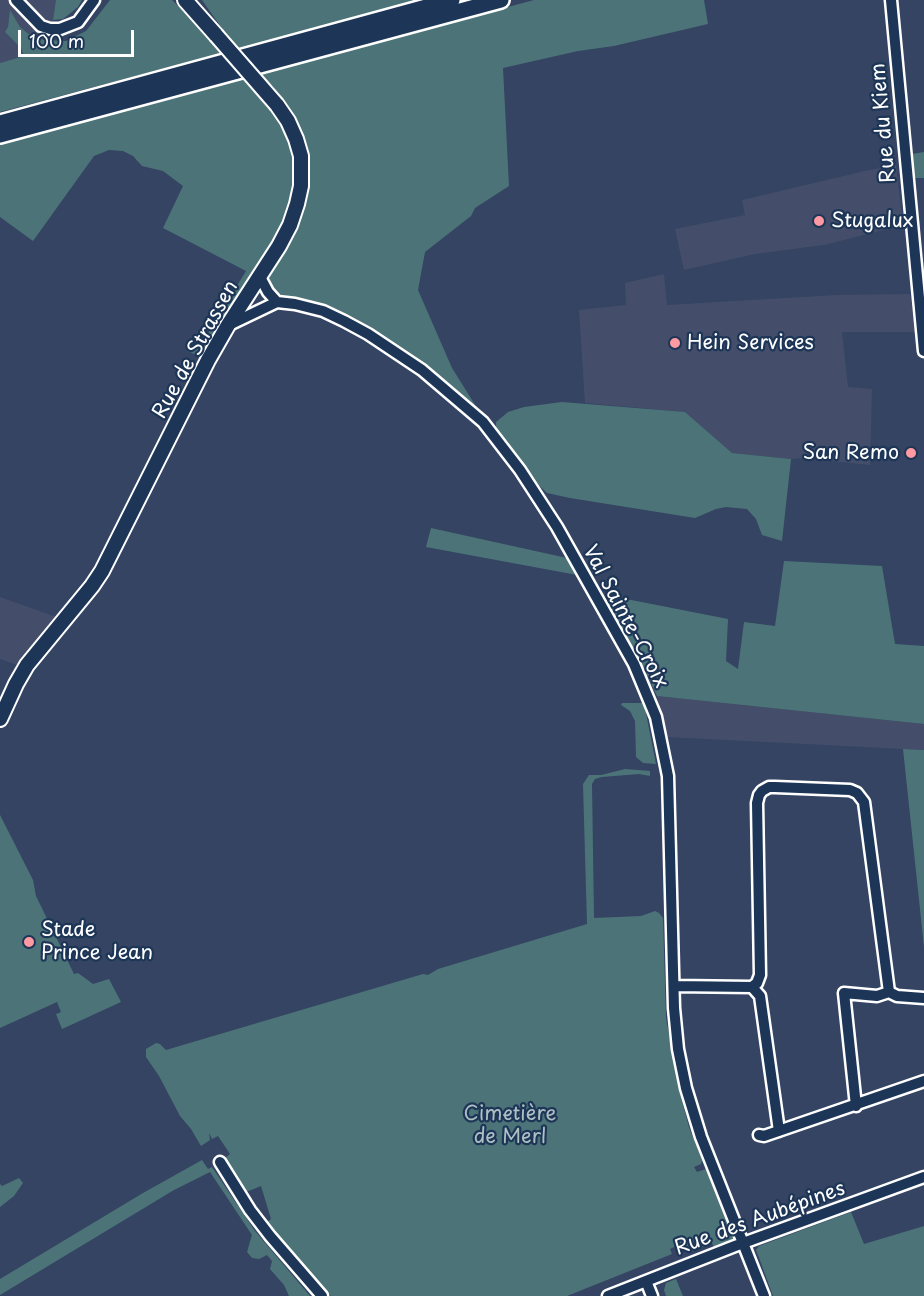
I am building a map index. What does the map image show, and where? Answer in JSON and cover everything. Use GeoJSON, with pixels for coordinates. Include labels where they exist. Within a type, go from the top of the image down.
{"type":"FeatureCollection","features":[{"type":"Feature","properties":{"kind":"highway"},"geometry":{"type":"LineString","coordinates":[[0,123],[452,0]]}},
{"type":"Feature","properties":{"kind":"highway"},"geometry":{"type":"LineString","coordinates":[[0,135],[501,0]]}},
{"type":"Feature","properties":{"kind":"main road","name":"Rue de Strassen"},"geometry":{"type":"LineString","coordinates":[[0,719],[27,665],[92,586],[112,554],[208,360],[279,246],[290,225],[297,204],[301,186],[301,156],[288,121],[277,105],[185,1]]}},
{"type":"Feature","properties":{"kind":"street"},"geometry":{"type":"LineString","coordinates":[[16,0],[41,26],[50,29],[60,29],[78,22],[94,0]]}},
{"type":"Feature","properties":{"kind":"street","name":"Rue du Kiem"},"geometry":{"type":"LineString","coordinates":[[891,0],[924,351]]}},
{"type":"Feature","properties":{"kind":"street"},"geometry":{"type":"LineString","coordinates":[[228,325],[277,302],[268,292],[260,276]]}},
{"type":"Feature","properties":{"kind":"street","name":"Val Sainte-Croix"},"geometry":{"type":"LineString","coordinates":[[277,302],[323,311],[368,334],[423,370],[485,425],[539,499],[634,664],[656,717],[668,780],[674,986],[678,1049],[686,1088],[701,1137],[764,1296]]}},
{"type":"Feature","properties":{"kind":"street"},"geometry":{"type":"LineString","coordinates":[[752,987],[760,975],[757,803],[762,791],[775,787],[850,790],[857,793],[864,802],[889,992]]}},
{"type":"Feature","properties":{"kind":"street"},"geometry":{"type":"LineString","coordinates":[[674,986],[752,987],[760,996],[779,1131]]}},
{"type":"Feature","properties":{"kind":"street"},"geometry":{"type":"LineString","coordinates":[[856,1106],[844,993],[877,996],[889,992],[897,996],[924,998]]}},
{"type":"Feature","properties":{"kind":"street"},"geometry":{"type":"LineString","coordinates":[[759,1135],[764,1136],[856,1106],[924,1081]]}},
{"type":"Feature","properties":{"kind":"street"},"geometry":{"type":"LineString","coordinates":[[220,1162],[250,1210],[322,1296]]}},
{"type":"Feature","properties":{"kind":"street","name":"Rue des Aubépines"},"geometry":{"type":"LineString","coordinates":[[608,1296],[924,1177]]}},
{"type":"Feature","properties":{"kind":"street"},"geometry":{"type":"LineString","coordinates":[[646,1281],[652,1296]]}},
{"type":"Feature","properties":{"kind":"shaded area"},"geometry":{"type":"Polygon","coordinates":[[[0,0],[56,0],[53,20],[55,38],[44,40],[31,36],[20,27],[10,11],[5,32],[21,48],[24,56],[0,63],[0,0]]]}},
{"type":"Feature","properties":{"kind":"shaded area"},"geometry":{"type":"Polygon","coordinates":[[[896,165],[903,225],[824,245],[755,254],[684,270],[675,229],[745,215],[742,200],[896,165]]]}},
{"type":"Feature","properties":{"kind":"shaded area"},"geometry":{"type":"Polygon","coordinates":[[[664,274],[667,305],[836,295],[910,294],[916,332],[842,332],[848,387],[872,389],[870,465],[732,453],[685,412],[585,403],[579,310],[626,305],[625,283],[664,274]]]}},
{"type":"Feature","properties":{"kind":"shaded area"},"geometry":{"type":"Polygon","coordinates":[[[0,597],[59,618],[45,632],[20,666],[0,659],[0,597]]]}},
{"type":"Feature","properties":{"kind":"shaded area"},"geometry":{"type":"Polygon","coordinates":[[[657,696],[924,724],[924,750],[667,737],[657,696]]]}},
{"type":"Feature","properties":{"kind":"green space"},"geometry":{"type":"Polygon","coordinates":[[[56,0],[82,0],[78,7],[63,19],[53,20],[56,0]]]}},
{"type":"Feature","properties":{"kind":"green space"},"geometry":{"type":"Polygon","coordinates":[[[110,0],[172,0],[209,37],[223,30],[202,0],[421,0],[0,112],[0,63],[24,56],[21,48],[5,32],[8,27],[10,10],[20,27],[31,36],[44,40],[66,41],[86,31],[110,0]]]}},
{"type":"Feature","properties":{"kind":"green space"},"geometry":{"type":"Polygon","coordinates":[[[534,0],[704,0],[708,24],[503,68],[509,186],[475,208],[471,216],[425,252],[418,290],[452,368],[477,408],[420,362],[370,330],[317,304],[278,296],[272,289],[269,281],[270,274],[295,228],[305,200],[308,172],[303,134],[285,102],[272,85],[255,90],[286,126],[295,152],[297,187],[285,225],[202,357],[187,351],[204,340],[246,271],[163,228],[183,186],[163,171],[142,166],[133,156],[123,151],[109,150],[94,156],[33,241],[0,217],[0,145],[6,142],[534,0]]]}},
{"type":"Feature","properties":{"kind":"green space"},"geometry":{"type":"Polygon","coordinates":[[[924,152],[924,178],[914,178],[912,154],[924,152]]]}},
{"type":"Feature","properties":{"kind":"green space"},"geometry":{"type":"Polygon","coordinates":[[[562,402],[685,412],[732,453],[791,459],[782,541],[762,535],[756,519],[747,509],[726,507],[695,518],[547,493],[531,478],[496,427],[496,422],[508,412],[524,407],[562,402]]]}},
{"type":"Feature","properties":{"kind":"green space"},"geometry":{"type":"Polygon","coordinates":[[[431,528],[567,558],[577,575],[426,547],[431,528]]]}},
{"type":"Feature","properties":{"kind":"green space"},"geometry":{"type":"Polygon","coordinates":[[[784,561],[882,566],[895,644],[924,646],[924,724],[657,696],[637,654],[606,602],[616,597],[728,619],[726,661],[738,669],[744,622],[775,626],[784,561]]]}},
{"type":"Feature","properties":{"kind":"green space"},"geometry":{"type":"Polygon","coordinates":[[[622,703],[644,703],[656,764],[643,763],[636,757],[635,721],[630,711],[621,705],[622,703]]]}},
{"type":"Feature","properties":{"kind":"green space"},"geometry":{"type":"Polygon","coordinates":[[[903,749],[924,750],[924,947],[903,749]]]}},
{"type":"Feature","properties":{"kind":"green space","name":"Cimetière de Merl"},"geometry":{"type":"Polygon","coordinates":[[[625,769],[650,771],[650,776],[639,774],[602,777],[595,779],[592,784],[594,918],[641,916],[655,911],[663,918],[666,1018],[679,1090],[689,1127],[702,1160],[701,1164],[694,1167],[697,1172],[706,1169],[715,1192],[727,1209],[735,1239],[714,1248],[712,1243],[692,1251],[690,1247],[681,1251],[678,1245],[670,1249],[672,1254],[567,1296],[331,1296],[267,1222],[271,1219],[261,1186],[246,1192],[225,1158],[230,1154],[218,1136],[212,1139],[209,1133],[210,1140],[201,1146],[180,1116],[146,1057],[146,1049],[156,1043],[166,1050],[423,974],[428,975],[438,969],[587,924],[583,784],[589,775],[601,775],[625,769]]]}},
{"type":"Feature","properties":{"kind":"green space","name":"Stade Prince Jean"},"geometry":{"type":"Polygon","coordinates":[[[0,815],[33,880],[36,896],[74,974],[78,973],[93,984],[109,979],[121,1002],[62,1029],[56,1014],[61,1012],[57,1002],[0,1028],[0,815]]]}},
{"type":"Feature","properties":{"kind":"green space"},"geometry":{"type":"Polygon","coordinates":[[[202,1160],[208,1169],[212,1167],[255,1231],[310,1296],[289,1296],[284,1285],[270,1269],[272,1261],[267,1255],[259,1259],[252,1258],[247,1252],[252,1235],[210,1172],[174,1190],[0,1295],[0,1279],[202,1160]]]}},
{"type":"Feature","properties":{"kind":"green space"},"geometry":{"type":"Polygon","coordinates":[[[19,1178],[23,1183],[14,1196],[0,1207],[0,1184],[2,1186],[19,1178]]]}},
{"type":"Feature","properties":{"kind":"green space"},"geometry":{"type":"Polygon","coordinates":[[[851,1212],[864,1244],[924,1226],[924,1296],[773,1296],[756,1250],[759,1246],[851,1212]]]}},
{"type":"Feature","properties":{"kind":"green space"},"geometry":{"type":"Polygon","coordinates":[[[676,1279],[683,1296],[666,1296],[664,1290],[666,1283],[676,1279]]]}},
{"type":"Feature","properties":{"kind":"place","name":"Stugalux"},"geometry":{"type":"Point","coordinates":[819,221]}},
{"type":"Feature","properties":{"kind":"place","name":"Hein Services"},"geometry":{"type":"Point","coordinates":[675,343]}},
{"type":"Feature","properties":{"kind":"place","name":"San Remo"},"geometry":{"type":"Point","coordinates":[911,453]}},
{"type":"Feature","properties":{"kind":"place","name":"Stade Prince Jean"},"geometry":{"type":"Point","coordinates":[29,942]}}]}
